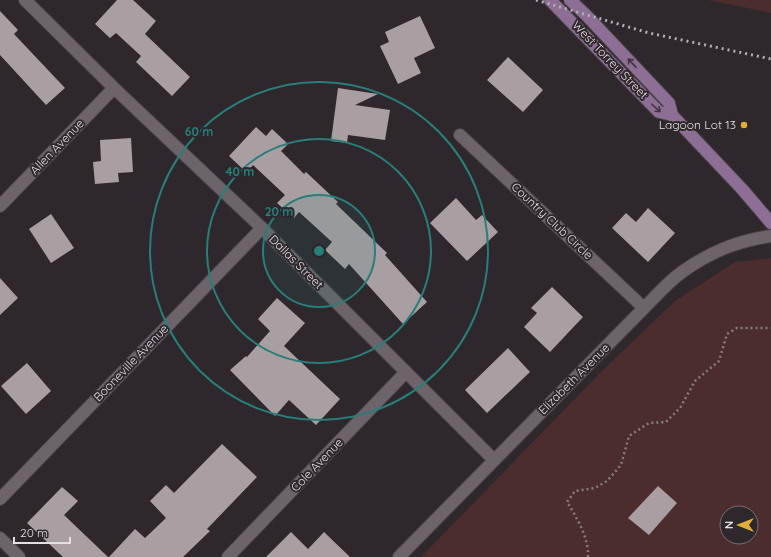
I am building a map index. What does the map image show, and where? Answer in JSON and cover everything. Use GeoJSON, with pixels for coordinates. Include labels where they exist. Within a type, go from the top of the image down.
{"type":"FeatureCollection","features":[{"type":"Feature","properties":{"kind":"street","name":"Dallas Street"},"geometry":{"type":"LineString","coordinates":[[25,0],[114,88],[262,228],[494,460]]}},
{"type":"Feature","properties":{"kind":"street","name":"West Torrey Street"},"geometry":{"type":"LineString","coordinates":[[550,0],[659,112],[672,116],[742,189],[771,223]]}},
{"type":"Feature","properties":{"kind":"street","name":"West Torrey Street"},"geometry":{"type":"LineString","coordinates":[[570,0],[669,103],[672,116]]}},
{"type":"Feature","properties":{"kind":"street","name":"Allen Avenue"},"geometry":{"type":"LineString","coordinates":[[0,206],[114,88]]}},
{"type":"Feature","properties":{"kind":"street","name":"Country Club Circle"},"geometry":{"type":"LineString","coordinates":[[460,135],[644,308]]}},
{"type":"Feature","properties":{"kind":"street","name":"Booneville Avenue"},"geometry":{"type":"LineString","coordinates":[[0,499],[262,228]]}},
{"type":"Feature","properties":{"kind":"street","name":"Elizabeth Avenue"},"geometry":{"type":"LineString","coordinates":[[399,557],[681,272],[706,256],[729,246],[750,239],[771,236]]}},
{"type":"Feature","properties":{"kind":"street","name":"Cole Avenue"},"geometry":{"type":"LineString","coordinates":[[228,557],[406,372]]}},
{"type":"Feature","properties":{"kind":"street"},"geometry":{"type":"LineString","coordinates":[[0,538],[19,557]]}},
{"type":"Feature","properties":{"kind":"path"},"geometry":{"type":"LineString","coordinates":[[588,557],[588,549],[582,531],[575,514],[567,502],[575,491],[595,488],[607,481],[621,465],[629,436],[649,423],[666,422],[680,408],[695,381],[719,361],[727,334],[737,328],[771,328]]}},
{"type":"Feature","properties":{"kind":"shaded area"},"geometry":{"type":"Polygon","coordinates":[[[708,0],[771,0],[771,13],[708,0]]]}},
{"type":"Feature","properties":{"kind":"shaded area"},"geometry":{"type":"Polygon","coordinates":[[[771,258],[771,557],[421,557],[601,372],[675,301],[735,262],[771,258]]]}},
{"type":"Feature","properties":{"kind":"building"},"geometry":{"type":"Polygon","coordinates":[[[117,0],[133,0],[156,21],[145,34],[190,77],[172,96],[136,62],[141,56],[116,33],[110,38],[95,24],[117,0]]]}},
{"type":"Feature","properties":{"kind":"building"},"geometry":{"type":"Polygon","coordinates":[[[0,11],[18,30],[14,34],[65,88],[46,105],[0,55],[0,11]]]}},
{"type":"Feature","properties":{"kind":"building"},"geometry":{"type":"Polygon","coordinates":[[[420,16],[435,48],[414,58],[421,73],[398,84],[380,46],[389,42],[385,32],[420,16]]]}},
{"type":"Feature","properties":{"kind":"building"},"geometry":{"type":"Polygon","coordinates":[[[508,57],[543,90],[523,112],[487,80],[508,57]]]}},
{"type":"Feature","properties":{"kind":"building"},"geometry":{"type":"Polygon","coordinates":[[[338,88],[378,94],[355,105],[390,110],[385,140],[348,135],[347,143],[331,141],[338,88]]]}},
{"type":"Feature","properties":{"kind":"building"},"geometry":{"type":"Polygon","coordinates":[[[256,127],[266,136],[272,129],[288,144],[281,151],[304,174],[306,172],[338,202],[336,204],[387,253],[385,255],[427,302],[403,324],[349,264],[345,269],[325,250],[332,242],[299,212],[294,218],[277,203],[285,195],[253,165],[247,173],[229,156],[256,127]]]}},
{"type":"Feature","properties":{"kind":"building"},"geometry":{"type":"Polygon","coordinates":[[[131,138],[133,172],[118,173],[119,182],[95,184],[93,162],[101,161],[100,140],[131,138]]]}},
{"type":"Feature","properties":{"kind":"building"},"geometry":{"type":"Polygon","coordinates":[[[456,198],[476,220],[482,215],[498,232],[467,261],[430,223],[456,198]]]}},
{"type":"Feature","properties":{"kind":"building"},"geometry":{"type":"Polygon","coordinates":[[[648,208],[675,233],[648,262],[612,228],[626,213],[636,222],[648,208]]]}},
{"type":"Feature","properties":{"kind":"building"},"geometry":{"type":"Polygon","coordinates":[[[51,214],[74,248],[51,263],[29,229],[51,214]]]}},
{"type":"Feature","properties":{"kind":"building"},"geometry":{"type":"Polygon","coordinates":[[[0,278],[18,298],[0,315],[0,278]]]}},
{"type":"Feature","properties":{"kind":"building"},"geometry":{"type":"Polygon","coordinates":[[[552,287],[583,317],[550,352],[524,327],[537,313],[531,308],[552,287]]]}},
{"type":"Feature","properties":{"kind":"building"},"geometry":{"type":"Polygon","coordinates":[[[277,298],[305,323],[284,346],[340,399],[316,425],[289,400],[275,416],[230,370],[246,356],[247,357],[270,331],[258,319],[277,298]]]}},
{"type":"Feature","properties":{"kind":"building"},"geometry":{"type":"Polygon","coordinates":[[[508,348],[530,372],[487,413],[465,390],[508,348]]]}},
{"type":"Feature","properties":{"kind":"building"},"geometry":{"type":"Polygon","coordinates":[[[27,363],[51,391],[26,414],[1,386],[27,363]]]}},
{"type":"Feature","properties":{"kind":"building"},"geometry":{"type":"Polygon","coordinates":[[[222,444],[257,477],[207,529],[210,531],[183,557],[109,557],[135,529],[145,538],[166,518],[150,501],[166,485],[174,493],[222,444]]]}},
{"type":"Feature","properties":{"kind":"building"},"geometry":{"type":"Polygon","coordinates":[[[658,486],[677,503],[649,535],[628,518],[658,486]]]}},
{"type":"Feature","properties":{"kind":"building"},"geometry":{"type":"Polygon","coordinates":[[[62,487],[78,501],[64,515],[108,557],[63,557],[27,523],[62,487]]]}},
{"type":"Feature","properties":{"kind":"building"},"geometry":{"type":"Polygon","coordinates":[[[291,532],[308,549],[324,532],[350,557],[266,557],[291,532]]]}},
{"type":"Feature","properties":{"kind":"railway"},"geometry":{"type":"LineString","coordinates":[[536,0],[649,33],[771,59]]}},
{"type":"Feature","properties":{"kind":"place","name":"Lagoon Lot 13"},"geometry":{"type":"Point","coordinates":[744,125]}}]}
